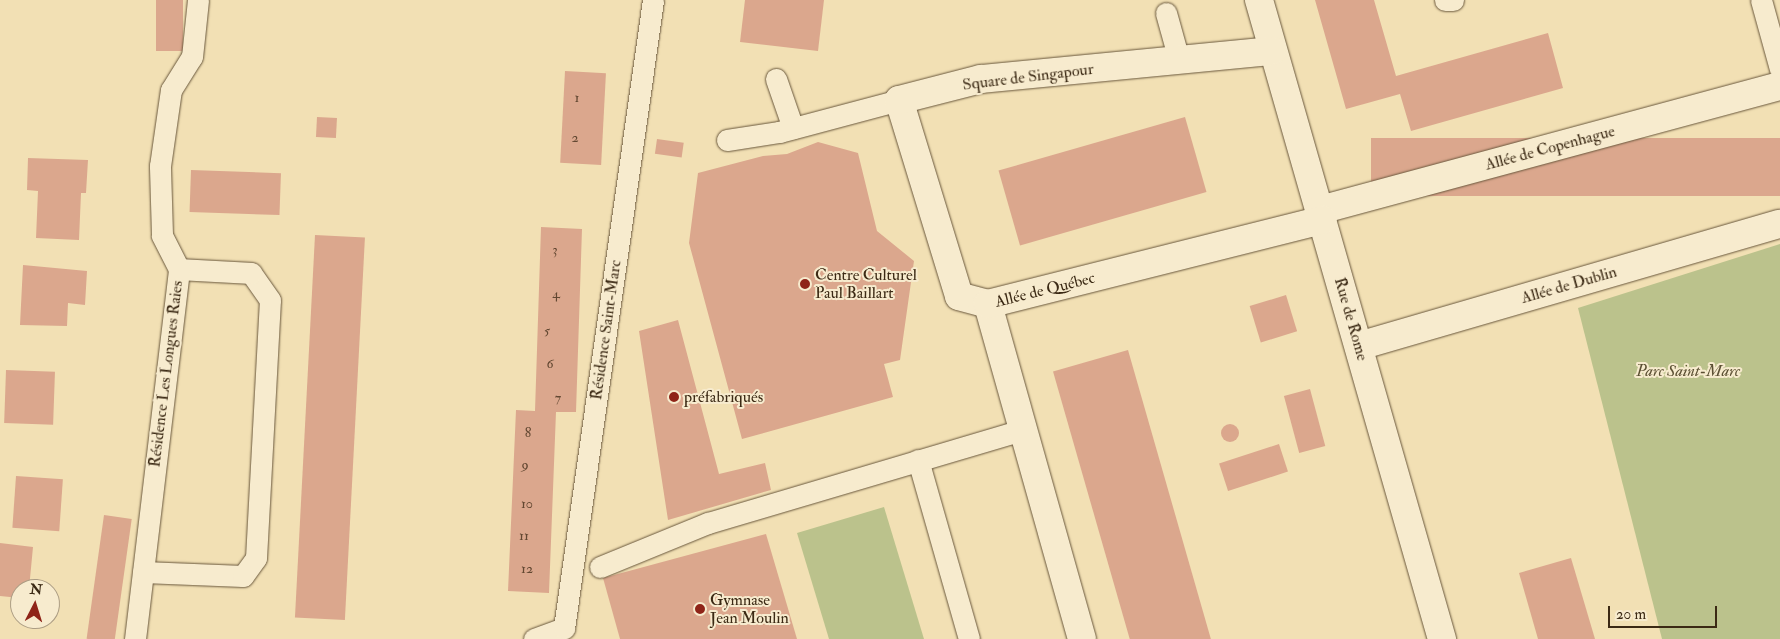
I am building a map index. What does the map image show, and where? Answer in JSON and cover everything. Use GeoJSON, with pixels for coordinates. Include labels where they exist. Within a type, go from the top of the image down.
{"type":"FeatureCollection","features":[{"type":"Feature","properties":{"kind":"street","name":"Rue de Rome"},"geometry":{"type":"LineString","coordinates":[[1259,0],[1272,51],[1322,215],[1442,639]]}},
{"type":"Feature","properties":{"kind":"street","name":"Square de Singapour"},"geometry":{"type":"LineString","coordinates":[[899,100],[981,79],[1272,51]]}},
{"type":"Feature","properties":{"kind":"street","name":"Allée de Copenhague"},"geometry":{"type":"LineString","coordinates":[[1322,215],[1780,86]]}},
{"type":"Feature","properties":{"kind":"street"},"geometry":{"type":"LineString","coordinates":[[899,100],[959,296],[988,304]]}},
{"type":"Feature","properties":{"kind":"street","name":"Allée de Québec"},"geometry":{"type":"LineString","coordinates":[[1082,639],[1021,430],[988,304],[1322,215]]}},
{"type":"Feature","properties":{"kind":"street","name":"Allée de Dublin"},"geometry":{"type":"LineString","coordinates":[[1359,346],[1780,224]]}},
{"type":"Feature","properties":{"kind":"lane","name":"Résidence Les Longues Raies"},"geometry":{"type":"LineString","coordinates":[[135,639],[179,270],[162,235],[160,166],[170,90],[192,57],[198,0]]}},
{"type":"Feature","properties":{"kind":"lane","name":"Résidence Saint-Marc"},"geometry":{"type":"LineString","coordinates":[[534,639],[564,628],[653,0]]}},
{"type":"Feature","properties":{"kind":"lane"},"geometry":{"type":"LineString","coordinates":[[1445,0],[1453,0]]}},
{"type":"Feature","properties":{"kind":"lane"},"geometry":{"type":"LineString","coordinates":[[1761,0],[1780,69]]}},
{"type":"Feature","properties":{"kind":"lane"},"geometry":{"type":"LineString","coordinates":[[1166,13],[1179,60]]}},
{"type":"Feature","properties":{"kind":"lane"},"geometry":{"type":"LineString","coordinates":[[776,79],[793,128]]}},
{"type":"Feature","properties":{"kind":"lane"},"geometry":{"type":"LineString","coordinates":[[727,140],[793,128],[899,100]]}},
{"type":"Feature","properties":{"kind":"lane"},"geometry":{"type":"LineString","coordinates":[[143,572],[243,576],[256,558],[270,300],[251,273],[179,270]]}},
{"type":"Feature","properties":{"kind":"lane"},"geometry":{"type":"LineString","coordinates":[[600,567],[708,523],[1021,430]]}},
{"type":"Feature","properties":{"kind":"lane"},"geometry":{"type":"LineString","coordinates":[[918,460],[969,639]]}},
{"type":"Feature","properties":{"kind":"green space","name":"Parc Saint-Marc"},"geometry":{"type":"Polygon","coordinates":[[[1780,244],[1780,639],[1662,639],[1578,308],[1780,244]]]}},
{"type":"Feature","properties":{"kind":"green space"},"geometry":{"type":"Polygon","coordinates":[[[884,507],[924,639],[829,639],[797,533],[884,507]]]}},
{"type":"Feature","properties":{"kind":"building"},"geometry":{"type":"Polygon","coordinates":[[[156,0],[183,0],[183,51],[156,51],[156,0]]]}},
{"type":"Feature","properties":{"kind":"building"},"geometry":{"type":"Polygon","coordinates":[[[745,0],[824,0],[818,51],[740,42],[745,0]]]}},
{"type":"Feature","properties":{"kind":"building"},"geometry":{"type":"Polygon","coordinates":[[[1315,0],[1374,0],[1396,76],[1548,33],[1563,88],[1411,131],[1400,94],[1346,109],[1315,0]]]}},
{"type":"Feature","properties":{"kind":"building"},"geometry":{"type":"Polygon","coordinates":[[[565,71],[606,73],[601,165],[560,163],[565,71]]]}},
{"type":"Feature","properties":{"kind":"building"},"geometry":{"type":"Polygon","coordinates":[[[317,117],[337,118],[336,138],[316,137],[317,117]]]}},
{"type":"Feature","properties":{"kind":"building"},"geometry":{"type":"Polygon","coordinates":[[[1185,117],[1206,192],[1020,245],[999,170],[1185,117]]]}},
{"type":"Feature","properties":{"kind":"building"},"geometry":{"type":"Polygon","coordinates":[[[1371,138],[1780,138],[1780,196],[1371,196],[1371,138]]]}},
{"type":"Feature","properties":{"kind":"building"},"geometry":{"type":"Polygon","coordinates":[[[657,139],[684,143],[682,158],[655,154],[657,139]]]}},
{"type":"Feature","properties":{"kind":"building","name":"Centre Culturel Paul Baillart"},"geometry":{"type":"Polygon","coordinates":[[[818,142],[858,153],[877,231],[914,261],[900,360],[884,364],[893,397],[742,439],[689,243],[698,173],[763,156],[787,154],[818,142]]]}},
{"type":"Feature","properties":{"kind":"building"},"geometry":{"type":"Polygon","coordinates":[[[28,158],[88,160],[86,193],[81,193],[79,240],[36,238],[38,191],[27,190],[28,158]]]}},
{"type":"Feature","properties":{"kind":"building"},"geometry":{"type":"Polygon","coordinates":[[[191,170],[281,173],[279,215],[190,212],[191,170]]]}},
{"type":"Feature","properties":{"kind":"building"},"geometry":{"type":"Polygon","coordinates":[[[541,227],[582,229],[576,412],[556,412],[549,593],[508,591],[516,410],[535,411],[541,227]]]}},
{"type":"Feature","properties":{"kind":"building"},"geometry":{"type":"Polygon","coordinates":[[[315,235],[365,238],[345,620],[295,617],[315,235]]]}},
{"type":"Feature","properties":{"kind":"building"},"geometry":{"type":"Polygon","coordinates":[[[23,265],[87,271],[85,305],[68,303],[67,326],[20,325],[23,265]]]}},
{"type":"Feature","properties":{"kind":"building"},"geometry":{"type":"Polygon","coordinates":[[[1286,295],[1297,331],[1261,342],[1250,306],[1286,295]]]}},
{"type":"Feature","properties":{"kind":"building","name":"préfabriqués"},"geometry":{"type":"Polygon","coordinates":[[[678,320],[719,474],[765,463],[771,490],[668,520],[639,331],[678,320]]]}},
{"type":"Feature","properties":{"kind":"building"},"geometry":{"type":"Polygon","coordinates":[[[1128,350],[1211,639],[1130,639],[1053,371],[1128,350]]]}},
{"type":"Feature","properties":{"kind":"building"},"geometry":{"type":"Polygon","coordinates":[[[6,370],[55,372],[53,425],[4,423],[6,370]]]}},
{"type":"Feature","properties":{"kind":"building"},"geometry":{"type":"Polygon","coordinates":[[[1310,389],[1325,446],[1299,453],[1284,396],[1310,389]]]}},
{"type":"Feature","properties":{"kind":"building"},"geometry":{"type":"Polygon","coordinates":[[[1230,424],[1236,427],[1239,433],[1236,439],[1230,442],[1224,439],[1221,433],[1224,427],[1230,424]]]}},
{"type":"Feature","properties":{"kind":"building"},"geometry":{"type":"Polygon","coordinates":[[[1279,444],[1288,472],[1228,491],[1219,463],[1279,444]]]}},
{"type":"Feature","properties":{"kind":"building"},"geometry":{"type":"Polygon","coordinates":[[[16,476],[63,479],[59,531],[12,528],[16,476]]]}},
{"type":"Feature","properties":{"kind":"building"},"geometry":{"type":"Polygon","coordinates":[[[104,515],[132,519],[115,639],[87,639],[104,515]]]}},
{"type":"Feature","properties":{"kind":"building","name":"Gymnase Jean Moulin"},"geometry":{"type":"Polygon","coordinates":[[[766,534],[797,639],[620,639],[603,578],[766,534]]]}},
{"type":"Feature","properties":{"kind":"building"},"geometry":{"type":"Polygon","coordinates":[[[0,543],[33,547],[30,579],[10,579],[10,597],[0,596],[0,543]]]}},
{"type":"Feature","properties":{"kind":"building"},"geometry":{"type":"Polygon","coordinates":[[[1571,558],[1595,639],[1538,639],[1519,573],[1571,558]]]}},
{"type":"Feature","properties":{"kind":"place","name":"Centre Culturel Paul Baillart"},"geometry":{"type":"Point","coordinates":[805,284]}},
{"type":"Feature","properties":{"kind":"place","name":"préfabriqués"},"geometry":{"type":"Point","coordinates":[674,397]}},
{"type":"Feature","properties":{"kind":"place","name":"Gymnase Jean Moulin"},"geometry":{"type":"Point","coordinates":[700,609]}}]}
